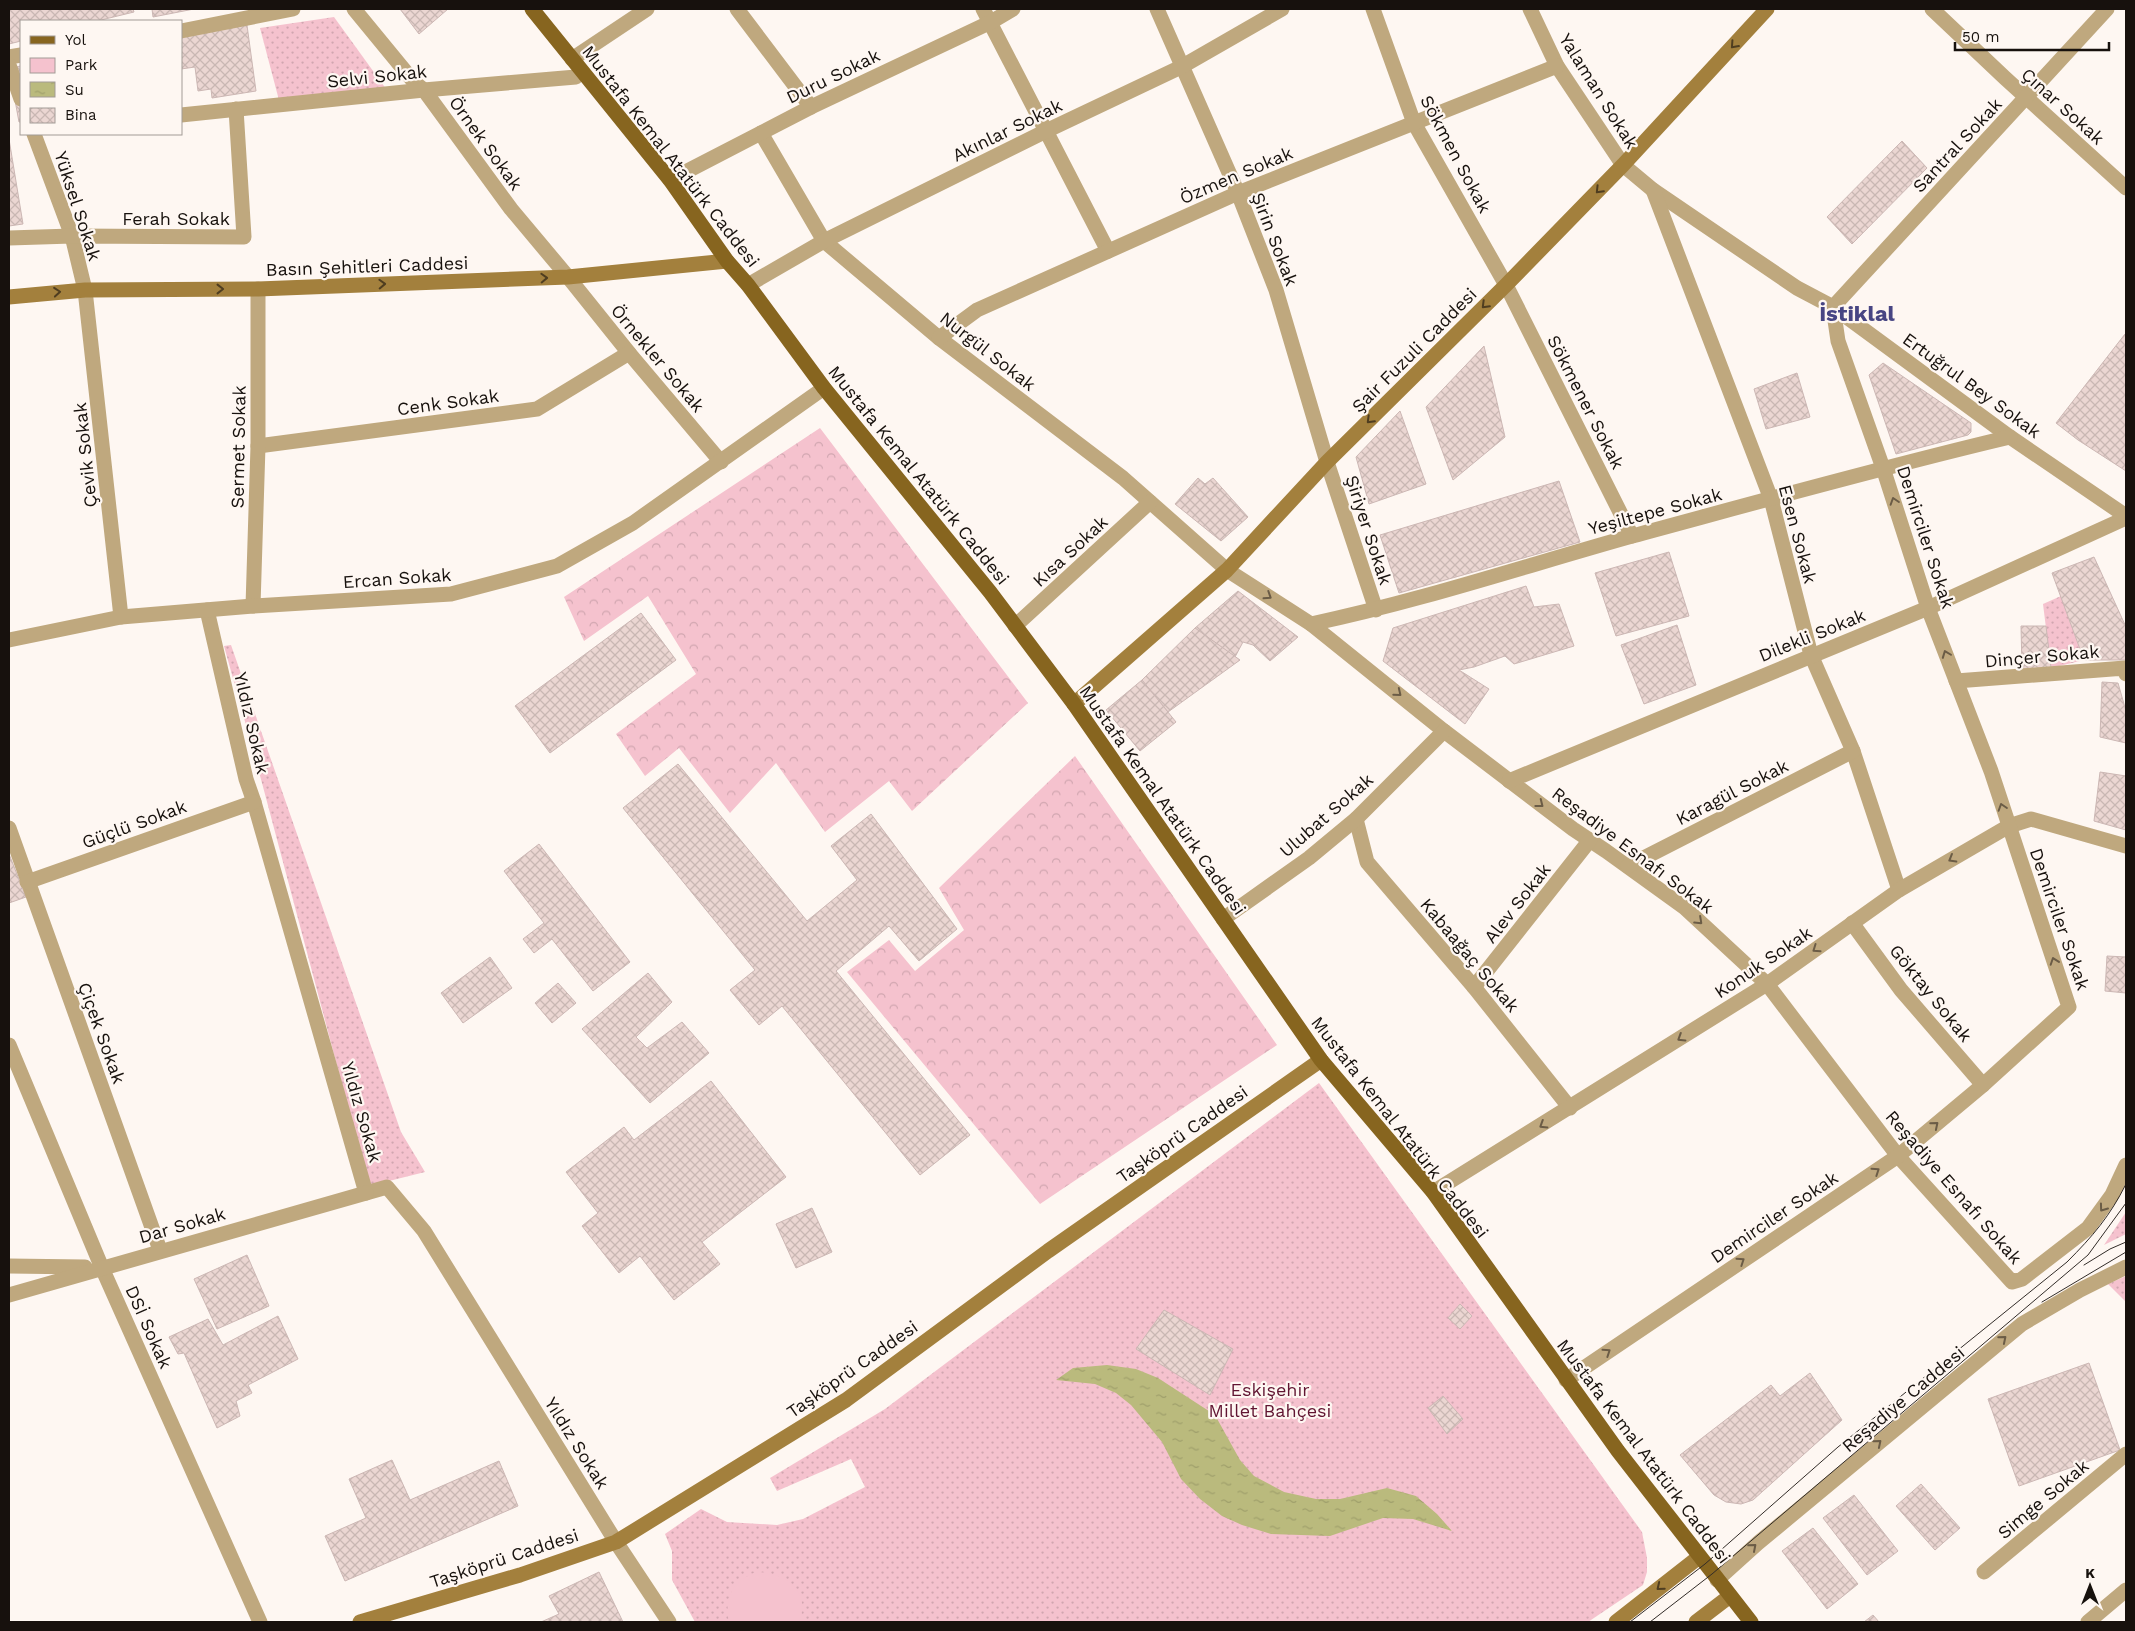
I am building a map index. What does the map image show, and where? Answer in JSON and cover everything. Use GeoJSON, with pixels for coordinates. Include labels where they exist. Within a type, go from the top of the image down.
{"type":"FeatureCollection","features":[{"type":"Feature","properties":{"kind":"main road","name":"Mustafa Kemal Atatürk Caddesi"},"geometry":{"type":"LineString","coordinates":[[532,9],[670,180],[727,261],[748,285],[824,388],[1015,626],[1074,704],[1321,1060],[1433,1192],[1618,1451],[1750,1622]]}},
{"type":"Feature","properties":{"kind":"main road","name":"Şair Fuzuli Caddesi"},"geometry":{"type":"LineString","coordinates":[[1074,704],[1227,570],[1327,462],[1624,165],[1767,9]]}},
{"type":"Feature","properties":{"kind":"main road","name":"Basın Şehitleri Caddesi"},"geometry":{"type":"LineString","coordinates":[[9,296],[86,290],[258,289],[568,277],[727,261]]}},
{"type":"Feature","properties":{"kind":"main road","name":"Taşköprü Caddesi"},"geometry":{"type":"LineString","coordinates":[[360,1622],[520,1575],[616,1542],[846,1400],[1048,1251],[1321,1060]]}},
{"type":"Feature","properties":{"kind":"main road"},"geometry":{"type":"LineString","coordinates":[[1616,1622],[1698,1557]]}},
{"type":"Feature","properties":{"kind":"main road"},"geometry":{"type":"LineString","coordinates":[[1696,1622],[1730,1596]]}},
{"type":"Feature","properties":{"kind":"street"},"geometry":{"type":"LineString","coordinates":[[182,32],[292,9]]}},
{"type":"Feature","properties":{"kind":"street","name":"Örnek Sokak"},"geometry":{"type":"LineString","coordinates":[[354,9],[414,82],[424,90],[511,209],[568,277]]}},
{"type":"Feature","properties":{"kind":"street"},"geometry":{"type":"LineString","coordinates":[[572,59],[647,9]]}},
{"type":"Feature","properties":{"kind":"street"},"geometry":{"type":"LineString","coordinates":[[737,9],[811,107]]}},
{"type":"Feature","properties":{"kind":"street","name":"Duru Sokak"},"geometry":{"type":"LineString","coordinates":[[670,180],[987,15],[1013,9]]}},
{"type":"Feature","properties":{"kind":"street","name":"Şirin Sokak"},"geometry":{"type":"LineString","coordinates":[[1157,9],[1238,193],[1276,290],[1327,462]]}},
{"type":"Feature","properties":{"kind":"street","name":"Akınlar Sokak"},"geometry":{"type":"LineString","coordinates":[[748,285],[824,241],[1046,131],[1181,67],[1282,9]]}},
{"type":"Feature","properties":{"kind":"street","name":"Sökmen Sokak"},"geometry":{"type":"LineString","coordinates":[[1373,9],[1414,123],[1506,284]]}},
{"type":"Feature","properties":{"kind":"street","name":"Çınar Sokak"},"geometry":{"type":"LineString","coordinates":[[1932,9],[2126,188]]}},
{"type":"Feature","properties":{"kind":"street","name":"Santral Sokak"},"geometry":{"type":"LineString","coordinates":[[1834,307],[2107,9]]}},
{"type":"Feature","properties":{"kind":"street","name":"Yalaman Sokak"},"geometry":{"type":"LineString","coordinates":[[1532,10],[1557,66],[1624,165]]}},
{"type":"Feature","properties":{"kind":"street"},"geometry":{"type":"LineString","coordinates":[[987,15],[1108,251]]}},
{"type":"Feature","properties":{"kind":"street"},"geometry":{"type":"LineString","coordinates":[[9,65],[20,96]]}},
{"type":"Feature","properties":{"kind":"street","name":"Özmen Sokak"},"geometry":{"type":"LineString","coordinates":[[939,338],[977,310],[1238,193],[1557,66]]}},
{"type":"Feature","properties":{"kind":"street","name":"Selvi Sokak"},"geometry":{"type":"LineString","coordinates":[[182,115],[424,90],[576,77]]}},
{"type":"Feature","properties":{"kind":"street","name":"Ferah Sokak"},"geometry":{"type":"LineString","coordinates":[[9,238],[72,236],[244,237],[236,109]]}},
{"type":"Feature","properties":{"kind":"street","name":"Nurgül Sokak"},"geometry":{"type":"LineString","coordinates":[[761,134],[824,241],[939,338],[1123,478],[1227,570]]}},
{"type":"Feature","properties":{"kind":"street","name":"Yüksel Sokak"},"geometry":{"type":"LineString","coordinates":[[34,135],[72,236],[86,290]]}},
{"type":"Feature","properties":{"kind":"street","name":"Ertuğrul Bey Sokak"},"geometry":{"type":"LineString","coordinates":[[1624,165],[1653,190],[1797,288],[1834,307],[2010,437],[2126,517]]}},
{"type":"Feature","properties":{"kind":"street","name":"Esen Sokak"},"geometry":{"type":"LineString","coordinates":[[1653,190],[1771,499],[1811,655],[1853,751],[1898,890]]}},
{"type":"Feature","properties":{"kind":"street","name":"Örnekler Sokak"},"geometry":{"type":"LineString","coordinates":[[568,277],[721,462]]}},
{"type":"Feature","properties":{"kind":"street","name":"Sökmener Sokak"},"geometry":{"type":"LineString","coordinates":[[1506,284],[1632,536]]}},
{"type":"Feature","properties":{"kind":"street","name":"Sermet Sokak"},"geometry":{"type":"LineString","coordinates":[[253,606],[258,446],[258,289]]}},
{"type":"Feature","properties":{"kind":"street","name":"Çevik Sokak"},"geometry":{"type":"LineString","coordinates":[[86,290],[121,617]]}},
{"type":"Feature","properties":{"kind":"street","name":"Demirciler Sokak"},"geometry":{"type":"LineString","coordinates":[[1566,1380],[1898,1156],[1983,1085],[2070,1007],[1991,771],[1928,608],[1883,468],[1838,341],[1834,307]]}},
{"type":"Feature","properties":{"kind":"street","name":"Cenk Sokak"},"geometry":{"type":"LineString","coordinates":[[258,446],[537,409],[629,353]]}},
{"type":"Feature","properties":{"kind":"street","name":"Ercan Sokak"},"geometry":{"type":"LineString","coordinates":[[9,640],[121,617],[253,606],[451,594],[557,566],[633,523],[824,388]]}},
{"type":"Feature","properties":{"kind":"street","name":"Yeşiltepe Sokak"},"geometry":{"type":"LineString","coordinates":[[1311,624],[1376,610],[1632,536],[1883,468],[2010,437]]}},
{"type":"Feature","properties":{"kind":"street","name":"Şiriyer Sokak"},"geometry":{"type":"LineString","coordinates":[[1327,462],[1376,610]]}},
{"type":"Feature","properties":{"kind":"street","name":"Kısa Sokak"},"geometry":{"type":"LineString","coordinates":[[1015,626],[1150,502]]}},
{"type":"Feature","properties":{"kind":"street","name":"Dilekli Sokak"},"geometry":{"type":"LineString","coordinates":[[1509,780],[1928,608],[2126,517]]}},
{"type":"Feature","properties":{"kind":"street","name":"Reşadiye Esnafı Sokak"},"geometry":{"type":"LineString","coordinates":[[1227,570],[1311,624],[1444,731],[1572,830],[1628,866],[1685,908],[1767,984],[1898,1156],[2012,1282],[2022,1279],[2088,1228],[2112,1194],[2126,1165]]}},
{"type":"Feature","properties":{"kind":"street","name":"Yıldız Sokak"},"geometry":{"type":"LineString","coordinates":[[207,610],[246,780],[254,802],[366,1194],[387,1187],[424,1231],[616,1542]]}},
{"type":"Feature","properties":{"kind":"street","name":"Dinçer Sokak"},"geometry":{"type":"LineString","coordinates":[[1956,681],[2125,668],[2126,674]]}},
{"type":"Feature","properties":{"kind":"street","name":"Ulubat Sokak"},"geometry":{"type":"LineString","coordinates":[[1223,919],[1309,858],[1356,819],[1444,731]]}},
{"type":"Feature","properties":{"kind":"street","name":"Karagül Sokak"},"geometry":{"type":"LineString","coordinates":[[1628,866],[1853,751]]}},
{"type":"Feature","properties":{"kind":"street","name":"Güçlü Sokak"},"geometry":{"type":"LineString","coordinates":[[28,882],[254,802]]}},
{"type":"Feature","properties":{"kind":"street","name":"Kabaağaç Sokak"},"geometry":{"type":"LineString","coordinates":[[1356,819],[1367,862],[1474,987],[1570,1108]]}},
{"type":"Feature","properties":{"kind":"street","name":"Konuk Sokak"},"geometry":{"type":"LineString","coordinates":[[1433,1192],[1767,984],[1898,890],[2009,826],[2031,819],[2126,846]]}},
{"type":"Feature","properties":{"kind":"street","name":"Çiçek Sokak"},"geometry":{"type":"LineString","coordinates":[[9,828],[160,1250]]}},
{"type":"Feature","properties":{"kind":"street","name":"Alev Sokak"},"geometry":{"type":"LineString","coordinates":[[1474,987],[1590,840]]}},
{"type":"Feature","properties":{"kind":"street","name":"Göktay Sokak"},"geometry":{"type":"LineString","coordinates":[[1852,923],[1901,990],[1983,1085]]}},
{"type":"Feature","properties":{"kind":"street","name":"DSİ Sokak"},"geometry":{"type":"LineString","coordinates":[[9,1045],[12,1060],[102,1268],[260,1622]]}},
{"type":"Feature","properties":{"kind":"street","name":"Dar Sokak"},"geometry":{"type":"LineString","coordinates":[[9,1295],[160,1250],[366,1194]]}},
{"type":"Feature","properties":{"kind":"street"},"geometry":{"type":"LineString","coordinates":[[9,1266],[102,1268]]}},
{"type":"Feature","properties":{"kind":"street","name":"Reşadiye Caddesi"},"geometry":{"type":"LineString","coordinates":[[1717,1580],[2022,1324],[2080,1290],[2126,1267]]}},
{"type":"Feature","properties":{"kind":"street","name":"Simge Sokak"},"geometry":{"type":"LineString","coordinates":[[1984,1572],[2126,1454]]}},
{"type":"Feature","properties":{"kind":"street"},"geometry":{"type":"LineString","coordinates":[[616,1542],[669,1622]]}},
{"type":"Feature","properties":{"kind":"street"},"geometry":{"type":"LineString","coordinates":[[2088,1622],[2126,1590]]}},
{"type":"Feature","properties":{"kind":"green space"},"geometry":{"type":"Polygon","coordinates":[[[334,17],[389,93],[280,104],[260,28],[334,17]]]}},
{"type":"Feature","properties":{"kind":"green space"},"geometry":{"type":"Polygon","coordinates":[[[820,428],[1028,703],[912,811],[889,781],[825,832],[776,763],[730,813],[679,748],[645,776],[616,734],[696,674],[648,596],[584,641],[564,597],[820,428]]]}},
{"type":"Feature","properties":{"kind":"green space"},"geometry":{"type":"Polygon","coordinates":[[[2061,596],[2084,660],[2051,668],[2043,604],[2061,596]]]}},
{"type":"Feature","properties":{"kind":"green space"},"geometry":{"type":"Polygon","coordinates":[[[231,645],[401,1132],[425,1172],[369,1186],[224,646],[231,645]]]}},
{"type":"Feature","properties":{"kind":"green space"},"geometry":{"type":"Polygon","coordinates":[[[1075,756],[1277,1045],[1040,1204],[847,972],[889,940],[915,971],[964,930],[939,888],[1075,756]]]}},
{"type":"Feature","properties":{"kind":"green space","name":"Eskişehir Millet Bahçesi"},"geometry":{"type":"Polygon","coordinates":[[[1319,1083],[1642,1532],[1647,1558],[1647,1572],[1643,1585],[1588,1622],[695,1622],[672,1580],[672,1551],[665,1534],[701,1509],[727,1522],[777,1525],[803,1519],[865,1487],[851,1459],[777,1491],[770,1478],[885,1409],[1319,1083]]]}},
{"type":"Feature","properties":{"kind":"green space"},"geometry":{"type":"Polygon","coordinates":[[[2126,1212],[2126,1234],[2104,1245],[2126,1212]]]}},
{"type":"Feature","properties":{"kind":"green space"},"geometry":{"type":"Polygon","coordinates":[[[2126,1276],[2126,1302],[2108,1284],[2126,1276]]]}},
{"type":"Feature","properties":{"kind":"green space"},"geometry":{"type":"Polygon","coordinates":[[[756,1572],[776,1575],[793,1585],[802,1601],[799,1622],[729,1622],[728,1605],[732,1591],[741,1581],[756,1572]]]}},
{"type":"Feature","properties":{"kind":"water"},"geometry":{"type":"Polygon","coordinates":[[[1107,1365],[1136,1369],[1158,1378],[1215,1415],[1240,1460],[1254,1476],[1284,1492],[1316,1499],[1340,1499],[1387,1488],[1416,1496],[1437,1514],[1452,1531],[1413,1519],[1383,1518],[1330,1536],[1271,1534],[1242,1525],[1222,1516],[1200,1499],[1181,1479],[1162,1442],[1131,1405],[1116,1393],[1095,1384],[1056,1380],[1073,1368],[1107,1365]]]}},
{"type":"Feature","properties":{"kind":"building"},"geometry":{"type":"Polygon","coordinates":[[[9,9],[133,9],[134,12],[101,20],[20,20],[20,41],[9,44],[9,9]]]}},
{"type":"Feature","properties":{"kind":"building"},"geometry":{"type":"Polygon","coordinates":[[[152,9],[194,9],[153,17],[152,9]]]}},
{"type":"Feature","properties":{"kind":"building"},"geometry":{"type":"Polygon","coordinates":[[[400,9],[448,9],[419,34],[400,9]]]}},
{"type":"Feature","properties":{"kind":"building"},"geometry":{"type":"Polygon","coordinates":[[[246,18],[256,91],[212,98],[211,89],[198,91],[195,67],[182,69],[182,28],[246,18]]]}},
{"type":"Feature","properties":{"kind":"building"},"geometry":{"type":"Polygon","coordinates":[[[20,66],[20,122],[19,122],[9,68],[20,66]]]}},
{"type":"Feature","properties":{"kind":"building"},"geometry":{"type":"Polygon","coordinates":[[[9,139],[23,224],[9,226],[9,139]]]}},
{"type":"Feature","properties":{"kind":"building"},"geometry":{"type":"Polygon","coordinates":[[[1902,141],[1927,168],[1852,244],[1827,217],[1902,141]]]}},
{"type":"Feature","properties":{"kind":"building"},"geometry":{"type":"Polygon","coordinates":[[[2125,334],[2126,471],[2078,440],[2056,423],[2125,334]]]}},
{"type":"Feature","properties":{"kind":"building"},"geometry":{"type":"Polygon","coordinates":[[[1484,346],[1505,437],[1453,480],[1426,407],[1484,346]]]}},
{"type":"Feature","properties":{"kind":"building"},"geometry":{"type":"Polygon","coordinates":[[[1883,363],[1971,423],[1971,432],[1968,435],[1896,454],[1869,375],[1883,363]]]}},
{"type":"Feature","properties":{"kind":"building"},"geometry":{"type":"Polygon","coordinates":[[[1797,373],[1810,417],[1766,429],[1754,389],[1797,373]]]}},
{"type":"Feature","properties":{"kind":"building"},"geometry":{"type":"Polygon","coordinates":[[[1400,411],[1426,484],[1369,504],[1356,457],[1400,411]]]}},
{"type":"Feature","properties":{"kind":"building"},"geometry":{"type":"Polygon","coordinates":[[[1198,478],[1205,484],[1213,478],[1248,517],[1221,541],[1175,504],[1198,478]]]}},
{"type":"Feature","properties":{"kind":"building"},"geometry":{"type":"Polygon","coordinates":[[[1559,481],[1580,542],[1399,593],[1380,535],[1559,481]]]}},
{"type":"Feature","properties":{"kind":"building"},"geometry":{"type":"Polygon","coordinates":[[[1669,552],[1689,616],[1616,636],[1595,573],[1669,552]]]}},
{"type":"Feature","properties":{"kind":"building"},"geometry":{"type":"Polygon","coordinates":[[[2094,557],[2126,627],[2126,660],[2084,660],[2052,573],[2094,557]]]}},
{"type":"Feature","properties":{"kind":"building"},"geometry":{"type":"Polygon","coordinates":[[[1526,586],[1534,607],[1559,604],[1574,646],[1514,664],[1505,656],[1459,670],[1489,689],[1465,724],[1383,661],[1393,628],[1526,586]]]}},
{"type":"Feature","properties":{"kind":"building"},"geometry":{"type":"Polygon","coordinates":[[[1238,591],[1298,637],[1270,661],[1253,645],[1243,642],[1235,657],[1195,628],[1238,591]]]}},
{"type":"Feature","properties":{"kind":"building"},"geometry":{"type":"Polygon","coordinates":[[[641,613],[676,660],[550,753],[515,706],[641,613]]]}},
{"type":"Feature","properties":{"kind":"building"},"geometry":{"type":"Polygon","coordinates":[[[1677,625],[1696,685],[1644,704],[1621,645],[1677,625]]]}},
{"type":"Feature","properties":{"kind":"building"},"geometry":{"type":"Polygon","coordinates":[[[2021,626],[2046,626],[2051,668],[2022,669],[2021,626]]]}},
{"type":"Feature","properties":{"kind":"building"},"geometry":{"type":"Polygon","coordinates":[[[1195,628],[1240,660],[1168,712],[1142,680],[1195,628]]]}},
{"type":"Feature","properties":{"kind":"building"},"geometry":{"type":"Polygon","coordinates":[[[1142,680],[1176,722],[1140,751],[1106,710],[1142,680]]]}},
{"type":"Feature","properties":{"kind":"building"},"geometry":{"type":"Polygon","coordinates":[[[2102,682],[2118,683],[2126,711],[2126,743],[2100,737],[2102,682]]]}},
{"type":"Feature","properties":{"kind":"building"},"geometry":{"type":"Polygon","coordinates":[[[678,764],[807,921],[857,880],[831,846],[871,814],[957,929],[919,961],[889,926],[836,971],[970,1135],[920,1175],[782,1006],[759,1025],[730,990],[755,970],[623,808],[678,764]]]}},
{"type":"Feature","properties":{"kind":"building"},"geometry":{"type":"Polygon","coordinates":[[[2100,772],[2126,776],[2126,830],[2094,821],[2100,772]]]}},
{"type":"Feature","properties":{"kind":"building"},"geometry":{"type":"Polygon","coordinates":[[[539,844],[630,962],[593,991],[552,939],[534,953],[523,939],[544,923],[504,871],[539,844]]]}},
{"type":"Feature","properties":{"kind":"building"},"geometry":{"type":"Polygon","coordinates":[[[9,854],[26,897],[9,903],[9,854]]]}},
{"type":"Feature","properties":{"kind":"building"},"geometry":{"type":"Polygon","coordinates":[[[2107,956],[2126,957],[2126,993],[2105,991],[2107,956]]]}},
{"type":"Feature","properties":{"kind":"building"},"geometry":{"type":"Polygon","coordinates":[[[490,957],[512,988],[463,1023],[441,993],[490,957]]]}},
{"type":"Feature","properties":{"kind":"building"},"geometry":{"type":"Polygon","coordinates":[[[648,973],[672,1002],[636,1037],[647,1048],[682,1022],[709,1053],[650,1103],[582,1029],[648,973]]]}},
{"type":"Feature","properties":{"kind":"building"},"geometry":{"type":"Polygon","coordinates":[[[558,983],[576,1003],[552,1023],[535,1003],[558,983]]]}},
{"type":"Feature","properties":{"kind":"building"},"geometry":{"type":"Polygon","coordinates":[[[711,1081],[786,1177],[702,1242],[720,1264],[674,1300],[640,1256],[619,1273],[582,1226],[598,1213],[566,1172],[624,1127],[634,1140],[711,1081]]]}},
{"type":"Feature","properties":{"kind":"building"},"geometry":{"type":"Polygon","coordinates":[[[812,1208],[832,1252],[796,1268],[776,1224],[812,1208]]]}},
{"type":"Feature","properties":{"kind":"building"},"geometry":{"type":"Polygon","coordinates":[[[247,1255],[269,1306],[217,1329],[194,1279],[247,1255]]]}},
{"type":"Feature","properties":{"kind":"building"},"geometry":{"type":"Polygon","coordinates":[[[1460,1304],[1472,1316],[1460,1329],[1448,1318],[1460,1304]]]}},
{"type":"Feature","properties":{"kind":"building"},"geometry":{"type":"Polygon","coordinates":[[[1164,1310],[1233,1349],[1210,1395],[1136,1349],[1164,1310]]]}},
{"type":"Feature","properties":{"kind":"building"},"geometry":{"type":"Polygon","coordinates":[[[278,1316],[298,1359],[248,1385],[252,1393],[236,1401],[240,1416],[217,1428],[184,1353],[178,1354],[169,1337],[208,1319],[223,1345],[278,1316]]]}},
{"type":"Feature","properties":{"kind":"building"},"geometry":{"type":"Polygon","coordinates":[[[2089,1363],[2120,1450],[2019,1486],[1988,1399],[2089,1363]]]}},
{"type":"Feature","properties":{"kind":"building"},"geometry":{"type":"Polygon","coordinates":[[[1810,1373],[1842,1420],[1753,1500],[1741,1504],[1726,1502],[1714,1495],[1680,1455],[1771,1385],[1780,1396],[1810,1373]]]}},
{"type":"Feature","properties":{"kind":"building"},"geometry":{"type":"Polygon","coordinates":[[[1443,1396],[1463,1419],[1447,1434],[1428,1408],[1443,1396]]]}},
{"type":"Feature","properties":{"kind":"building"},"geometry":{"type":"Polygon","coordinates":[[[392,1460],[410,1500],[499,1461],[518,1506],[345,1581],[325,1536],[366,1518],[349,1479],[392,1460]]]}},
{"type":"Feature","properties":{"kind":"building"},"geometry":{"type":"Polygon","coordinates":[[[1921,1484],[1960,1528],[1935,1550],[1896,1506],[1921,1484]]]}},
{"type":"Feature","properties":{"kind":"building"},"geometry":{"type":"Polygon","coordinates":[[[1854,1495],[1898,1551],[1867,1575],[1823,1518],[1854,1495]]]}},
{"type":"Feature","properties":{"kind":"building"},"geometry":{"type":"Polygon","coordinates":[[[1813,1528],[1858,1584],[1827,1609],[1782,1551],[1813,1528]]]}},
{"type":"Feature","properties":{"kind":"building"},"geometry":{"type":"Polygon","coordinates":[[[599,1572],[623,1622],[541,1622],[559,1614],[549,1596],[599,1572]]]}},
{"type":"Feature","properties":{"kind":"building"},"geometry":{"type":"Polygon","coordinates":[[[1873,1615],[1879,1622],[1864,1622],[1873,1615]]]}},
{"type":"Feature","properties":{"kind":"tram line"},"geometry":{"type":"LineString","coordinates":[[1630,1622],[1705,1564],[1838,1447],[2067,1262],[2100,1225],[2114,1206],[2126,1184]]}},
{"type":"Feature","properties":{"kind":"tram line"},"geometry":{"type":"LineString","coordinates":[[1650,1622],[1712,1574],[2088,1255],[2126,1203]]}},
{"type":"Feature","properties":{"kind":"tram line"},"geometry":{"type":"LineString","coordinates":[[2084,1265],[2110,1249],[2126,1242]]}},
{"type":"Feature","properties":{"kind":"tram line"},"geometry":{"type":"LineString","coordinates":[[2042,1302],[2126,1252]]}},
{"type":"Feature","properties":{"kind":"district","name":"İstiklal"},"geometry":{"type":"Point","coordinates":[1857,313]}}]}
